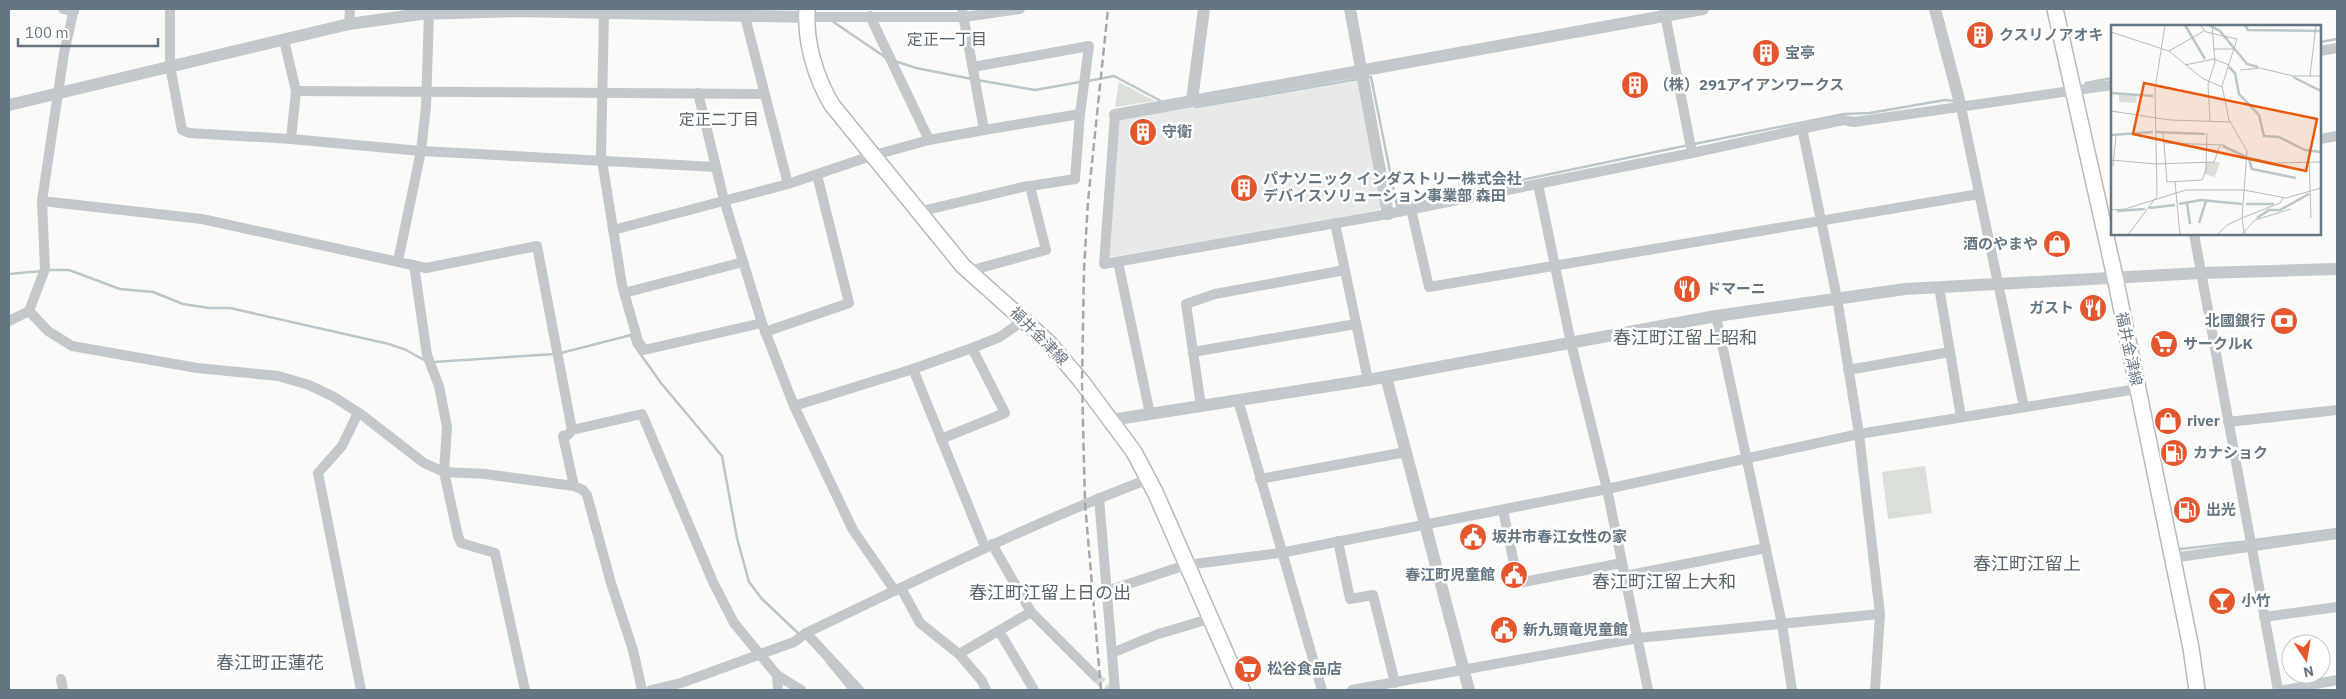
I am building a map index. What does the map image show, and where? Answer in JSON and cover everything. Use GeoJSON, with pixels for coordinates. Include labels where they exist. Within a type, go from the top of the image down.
{"type":"FeatureCollection","features":[{"type":"Feature","properties":{"kind":"main road","name":"福井金津線"},"geometry":{"type":"LineString","coordinates":[[2055,9],[2115,277],[2197,690]]}},
{"type":"Feature","properties":{"kind":"main road","name":"福井金津線"},"geometry":{"type":"LineString","coordinates":[[806,13],[809,44],[822,87],[832,105],[871,156],[968,271],[1025,319],[1062,357],[1134,452],[1149,480],[1242,690]]}},
{"type":"Feature","properties":{"kind":"street"},"geometry":{"type":"LineString","coordinates":[[9,321],[29,311],[45,269],[42,201],[70,9]]}},
{"type":"Feature","properties":{"kind":"street"},"geometry":{"type":"LineString","coordinates":[[170,9],[170,66],[182,130],[189,133],[291,138],[421,151],[716,167]]}},
{"type":"Feature","properties":{"kind":"street"},"geometry":{"type":"LineString","coordinates":[[349,24],[350,9]]}},
{"type":"Feature","properties":{"kind":"street"},"geometry":{"type":"LineString","coordinates":[[9,105],[349,24],[429,13],[516,10],[604,13],[744,11],[870,16],[1020,9]]}},
{"type":"Feature","properties":{"kind":"street"},"geometry":{"type":"LineString","coordinates":[[1192,100],[1204,9]]}},
{"type":"Feature","properties":{"kind":"street"},"geometry":{"type":"LineString","coordinates":[[1350,9],[1388,214]]}},
{"type":"Feature","properties":{"kind":"street"},"geometry":{"type":"LineString","coordinates":[[1703,9],[1665,12],[1115,115],[1104,264],[1388,214],[1692,153],[1843,120],[1854,122],[2111,85]]}},
{"type":"Feature","properties":{"kind":"street"},"geometry":{"type":"LineString","coordinates":[[1935,9],[1960,107],[2024,407]]}},
{"type":"Feature","properties":{"kind":"street"},"geometry":{"type":"LineString","coordinates":[[744,11],[788,184]]}},
{"type":"Feature","properties":{"kind":"street"},"geometry":{"type":"LineString","coordinates":[[1665,12],[1692,153]]}},
{"type":"Feature","properties":{"kind":"street"},"geometry":{"type":"LineString","coordinates":[[398,261],[421,151],[427,90],[429,13]]}},
{"type":"Feature","properties":{"kind":"street"},"geometry":{"type":"LineString","coordinates":[[604,13],[601,92],[602,162],[624,293],[638,341],[644,350],[764,327],[849,303],[817,175]]}},
{"type":"Feature","properties":{"kind":"street"},"geometry":{"type":"LineString","coordinates":[[963,13],[984,130]]}},
{"type":"Feature","properties":{"kind":"street"},"geometry":{"type":"LineString","coordinates":[[870,16],[929,140]]}},
{"type":"Feature","properties":{"kind":"street"},"geometry":{"type":"LineString","coordinates":[[284,40],[296,91],[291,138]]}},
{"type":"Feature","properties":{"kind":"street"},"geometry":{"type":"LineString","coordinates":[[968,271],[1046,250],[1030,186],[1075,179],[1080,114],[1089,46],[973,67]]}},
{"type":"Feature","properties":{"kind":"street"},"geometry":{"type":"LineString","coordinates":[[2321,50],[2337,48]]}},
{"type":"Feature","properties":{"kind":"street"},"geometry":{"type":"LineString","coordinates":[[296,91],[427,90],[764,94]]}},
{"type":"Feature","properties":{"kind":"street"},"geometry":{"type":"LineString","coordinates":[[698,93],[724,200],[764,327],[794,406],[853,530],[898,589],[920,623],[959,654],[982,681],[986,690]]}},
{"type":"Feature","properties":{"kind":"street"},"geometry":{"type":"LineString","coordinates":[[613,230],[788,184],[871,156],[929,140],[1080,114]]}},
{"type":"Feature","properties":{"kind":"street"},"geometry":{"type":"LineString","coordinates":[[1802,128],[1837,298],[1859,434],[1880,614],[1875,690]]}},
{"type":"Feature","properties":{"kind":"street"},"geometry":{"type":"LineString","coordinates":[[2321,139],[2337,136]]}},
{"type":"Feature","properties":{"kind":"street"},"geometry":{"type":"LineString","coordinates":[[1538,184],[1570,343],[1607,490],[1648,690]]}},
{"type":"Feature","properties":{"kind":"street"},"geometry":{"type":"LineString","coordinates":[[918,212],[1027,186]]}},
{"type":"Feature","properties":{"kind":"street"},"geometry":{"type":"LineString","coordinates":[[1411,209],[1428,288],[1979,194]]}},
{"type":"Feature","properties":{"kind":"street"},"geometry":{"type":"LineString","coordinates":[[42,201],[202,219],[426,268],[537,246],[572,430]]}},
{"type":"Feature","properties":{"kind":"street"},"geometry":{"type":"LineString","coordinates":[[1335,223],[1368,380]]}},
{"type":"Feature","properties":{"kind":"street"},"geometry":{"type":"LineString","coordinates":[[2194,235],[2278,690]]}},
{"type":"Feature","properties":{"kind":"street"},"geometry":{"type":"LineString","coordinates":[[624,293],[743,262]]}},
{"type":"Feature","properties":{"kind":"street"},"geometry":{"type":"LineString","coordinates":[[1118,262],[1150,414]]}},
{"type":"Feature","properties":{"kind":"street"},"geometry":{"type":"LineString","coordinates":[[414,265],[427,355],[439,386],[447,427],[444,472],[458,536],[461,543],[495,553],[525,690]]}},
{"type":"Feature","properties":{"kind":"street"},"geometry":{"type":"LineString","coordinates":[[1111,420],[1386,377],[1716,316],[1905,289],[2201,273],[2337,269]]}},
{"type":"Feature","properties":{"kind":"street"},"geometry":{"type":"LineString","coordinates":[[1201,406],[1186,304],[1215,294],[1345,270]]}},
{"type":"Feature","properties":{"kind":"street"},"geometry":{"type":"LineString","coordinates":[[1939,287],[1961,418]]}},
{"type":"Feature","properties":{"kind":"street"},"geometry":{"type":"LineString","coordinates":[[29,311],[48,331],[72,346],[197,368],[278,376],[309,385],[334,397],[424,463],[444,472],[485,474],[574,486],[583,490],[587,495],[611,583],[633,650],[642,690]]}},
{"type":"Feature","properties":{"kind":"street"},"geometry":{"type":"LineString","coordinates":[[1716,316],[1748,458],[1782,624],[1792,690]]}},
{"type":"Feature","properties":{"kind":"street"},"geometry":{"type":"LineString","coordinates":[[794,406],[913,369],[972,348],[1000,337],[1025,319]]}},
{"type":"Feature","properties":{"kind":"street"},"geometry":{"type":"LineString","coordinates":[[1193,352],[1356,324]]}},
{"type":"Feature","properties":{"kind":"street"},"geometry":{"type":"LineString","coordinates":[[941,439],[1005,413],[972,348]]}},
{"type":"Feature","properties":{"kind":"street"},"geometry":{"type":"LineString","coordinates":[[1848,370],[1950,352]]}},
{"type":"Feature","properties":{"kind":"street"},"geometry":{"type":"LineString","coordinates":[[913,369],[941,439],[988,545],[1032,612],[1095,676]]}},
{"type":"Feature","properties":{"kind":"street"},"geometry":{"type":"LineString","coordinates":[[1386,377],[1469,690]]}},
{"type":"Feature","properties":{"kind":"street"},"geometry":{"type":"LineString","coordinates":[[1107,591],[1186,565],[1338,542],[1607,490],[1859,434],[2137,389]]}},
{"type":"Feature","properties":{"kind":"street"},"geometry":{"type":"LineString","coordinates":[[1238,400],[1280,552],[1322,690]]}},
{"type":"Feature","properties":{"kind":"street"},"geometry":{"type":"LineString","coordinates":[[2228,422],[2337,410]]}},
{"type":"Feature","properties":{"kind":"street"},"geometry":{"type":"LineString","coordinates":[[358,413],[342,446],[318,473],[360,690]]}},
{"type":"Feature","properties":{"kind":"street"},"geometry":{"type":"LineString","coordinates":[[574,486],[563,436],[568,435],[572,430],[642,414],[713,582],[734,623],[777,675],[802,690]]}},
{"type":"Feature","properties":{"kind":"street"},"geometry":{"type":"LineString","coordinates":[[1260,479],[1406,452]]}},
{"type":"Feature","properties":{"kind":"street"},"geometry":{"type":"LineString","coordinates":[[651,690],[682,683],[794,642],[806,633],[988,545],[1098,498],[1149,480]]}},
{"type":"Feature","properties":{"kind":"street"},"geometry":{"type":"LineString","coordinates":[[1098,498],[1115,690]]}},
{"type":"Feature","properties":{"kind":"street"},"geometry":{"type":"LineString","coordinates":[[1503,510],[1518,583],[1622,563]]}},
{"type":"Feature","properties":{"kind":"street"},"geometry":{"type":"LineString","coordinates":[[2172,558],[2337,534]]}},
{"type":"Feature","properties":{"kind":"street"},"geometry":{"type":"LineString","coordinates":[[1338,542],[1350,599],[1373,595],[1395,683]]}},
{"type":"Feature","properties":{"kind":"street"},"geometry":{"type":"LineString","coordinates":[[1625,576],[1766,548]]}},
{"type":"Feature","properties":{"kind":"street"},"geometry":{"type":"LineString","coordinates":[[2264,617],[2337,607]]}},
{"type":"Feature","properties":{"kind":"street"},"geometry":{"type":"LineString","coordinates":[[959,654],[1032,612]]}},
{"type":"Feature","properties":{"kind":"street"},"geometry":{"type":"LineString","coordinates":[[1352,690],[1638,638],[1880,614]]}},
{"type":"Feature","properties":{"kind":"street"},"geometry":{"type":"LineString","coordinates":[[1112,652],[1158,634],[1209,618]]}},
{"type":"Feature","properties":{"kind":"street"},"geometry":{"type":"LineString","coordinates":[[999,630],[1034,690]]}},
{"type":"Feature","properties":{"kind":"street"},"geometry":{"type":"LineString","coordinates":[[806,633],[859,690]]}},
{"type":"Feature","properties":{"kind":"street"},"geometry":{"type":"LineString","coordinates":[[777,675],[778,690]]}},
{"type":"Feature","properties":{"kind":"street"},"geometry":{"type":"LineString","coordinates":[[61,678],[63,690]]}},
{"type":"Feature","properties":{"kind":"street"},"geometry":{"type":"LineString","coordinates":[[2285,690],[2337,680]]}},
{"type":"Feature","properties":{"kind":"shaded area"},"geometry":{"type":"Polygon","coordinates":[[[1354,77],[1357,79],[1381,207],[1378,210],[1111,257],[1107,254],[1119,121],[1122,118],[1354,77]]]}},
{"type":"Feature","properties":{"kind":"shaded area"},"geometry":{"type":"Polygon","coordinates":[[[1119,82],[1155,101],[1115,107],[1119,82]]]}},
{"type":"Feature","properties":{"kind":"shaded area"},"geometry":{"type":"Polygon","coordinates":[[[1925,466],[1932,513],[1888,519],[1882,472],[1925,466]]]}},
{"type":"Feature","properties":{"kind":"waterway"},"geometry":{"type":"LineString","coordinates":[[832,21],[885,57]]}},
{"type":"Feature","properties":{"kind":"waterway"},"geometry":{"type":"LineString","coordinates":[[2321,42],[2337,39]]}},
{"type":"Feature","properties":{"kind":"waterway"},"geometry":{"type":"LineString","coordinates":[[895,61],[916,68],[972,79]]}},
{"type":"Feature","properties":{"kind":"waterway"},"geometry":{"type":"LineString","coordinates":[[1088,81],[1114,76],[1161,101]]}},
{"type":"Feature","properties":{"kind":"waterway"},"geometry":{"type":"LineString","coordinates":[[1366,77],[1371,77],[1397,206],[1689,145]]}},
{"type":"Feature","properties":{"kind":"waterway"},"geometry":{"type":"LineString","coordinates":[[2086,83],[2111,78]]}},
{"type":"Feature","properties":{"kind":"waterway"},"geometry":{"type":"LineString","coordinates":[[1196,107],[1358,79]]}},
{"type":"Feature","properties":{"kind":"waterway"},"geometry":{"type":"LineString","coordinates":[[977,80],[1035,90],[1080,82]]}},
{"type":"Feature","properties":{"kind":"waterway"},"geometry":{"type":"LineString","coordinates":[[1694,144],[1844,114],[1870,113],[1945,100],[1954,101]]}},
{"type":"Feature","properties":{"kind":"waterway"},"geometry":{"type":"LineString","coordinates":[[48,270],[69,270],[120,289],[153,292],[183,304],[209,308],[230,308],[389,344],[406,350],[426,361]]}},
{"type":"Feature","properties":{"kind":"waterway"},"geometry":{"type":"LineString","coordinates":[[9,274],[42,271]]}},
{"type":"Feature","properties":{"kind":"waterway"},"geometry":{"type":"LineString","coordinates":[[561,353],[631,335],[634,345],[661,383],[722,456],[737,538],[749,582],[762,599],[799,634]]}},
{"type":"Feature","properties":{"kind":"waterway"},"geometry":{"type":"LineString","coordinates":[[434,362],[555,354]]}},
{"type":"Feature","properties":{"kind":"waterway"},"geometry":{"type":"LineString","coordinates":[[2254,540],[2337,529]]}},
{"type":"Feature","properties":{"kind":"waterway"},"geometry":{"type":"LineString","coordinates":[[2181,549],[2249,541]]}},
{"type":"Feature","properties":{"kind":"waterway"},"geometry":{"type":"LineString","coordinates":[[826,661],[850,690]]}},
{"type":"Feature","properties":{"kind":"tunnel"},"geometry":{"type":"LineString","coordinates":[[1095,676],[1109,690]]}},
{"type":"Feature","properties":{"kind":"railway"},"geometry":{"type":"LineString","coordinates":[[1101,690],[1085,503],[1082,382],[1084,270],[1088,201],[1108,9]]}},
{"type":"Feature","properties":{"kind":"place","name":"クスリノアオキ"},"geometry":{"type":"Point","coordinates":[1980,35]}},
{"type":"Feature","properties":{"kind":"place","name":"宝亭"},"geometry":{"type":"Point","coordinates":[1766,53]}},
{"type":"Feature","properties":{"kind":"place","name":"（株）291アイアンワークス"},"geometry":{"type":"Point","coordinates":[1635,85]}},
{"type":"Feature","properties":{"kind":"place","name":"守衛"},"geometry":{"type":"Point","coordinates":[1143,132]}},
{"type":"Feature","properties":{"kind":"place","name":"パナソニック インダストリー株式会社 デバイスソリューション事業部 森田"},"geometry":{"type":"Point","coordinates":[1244,188]}},
{"type":"Feature","properties":{"kind":"place","name":"酒のやまや"},"geometry":{"type":"Point","coordinates":[2057,244]}},
{"type":"Feature","properties":{"kind":"place","name":"ドマーニ"},"geometry":{"type":"Point","coordinates":[1687,289]}},
{"type":"Feature","properties":{"kind":"place","name":"ガスト"},"geometry":{"type":"Point","coordinates":[2093,308]}},
{"type":"Feature","properties":{"kind":"place","name":"北國銀行"},"geometry":{"type":"Point","coordinates":[2284,321]}},
{"type":"Feature","properties":{"kind":"place","name":"サークルK"},"geometry":{"type":"Point","coordinates":[2164,344]}},
{"type":"Feature","properties":{"kind":"place","name":"river"},"geometry":{"type":"Point","coordinates":[2168,421]}},
{"type":"Feature","properties":{"kind":"place","name":"カナショク"},"geometry":{"type":"Point","coordinates":[2174,453]}},
{"type":"Feature","properties":{"kind":"place","name":"出光"},"geometry":{"type":"Point","coordinates":[2187,510]}},
{"type":"Feature","properties":{"kind":"place","name":"坂井市春江女性の家"},"geometry":{"type":"Point","coordinates":[1473,537]}},
{"type":"Feature","properties":{"kind":"place","name":"春江町児童館"},"geometry":{"type":"Point","coordinates":[1514,575]}},
{"type":"Feature","properties":{"kind":"place","name":"小竹"},"geometry":{"type":"Point","coordinates":[2222,601]}},
{"type":"Feature","properties":{"kind":"place","name":"新九頭竜児童館"},"geometry":{"type":"Point","coordinates":[1504,630]}},
{"type":"Feature","properties":{"kind":"place","name":"松谷食品店"},"geometry":{"type":"Point","coordinates":[1248,669]}},
{"type":"Feature","properties":{"kind":"district","name":"定正一丁目"},"geometry":{"type":"Point","coordinates":[947,39]}},
{"type":"Feature","properties":{"kind":"district","name":"定正二丁目"},"geometry":{"type":"Point","coordinates":[719,119]}},
{"type":"Feature","properties":{"kind":"district","name":"春江町江留上昭和"},"geometry":{"type":"Point","coordinates":[1685,338]}},
{"type":"Feature","properties":{"kind":"district","name":"春江町江留上"},"geometry":{"type":"Point","coordinates":[2027,564]}},
{"type":"Feature","properties":{"kind":"district","name":"春江町江留上大和"},"geometry":{"type":"Point","coordinates":[1664,582]}},
{"type":"Feature","properties":{"kind":"district","name":"春江町江留上日の出"},"geometry":{"type":"Point","coordinates":[1050,593]}},
{"type":"Feature","properties":{"kind":"district","name":"春江町正蓮花"},"geometry":{"type":"Point","coordinates":[270,663]}}]}
